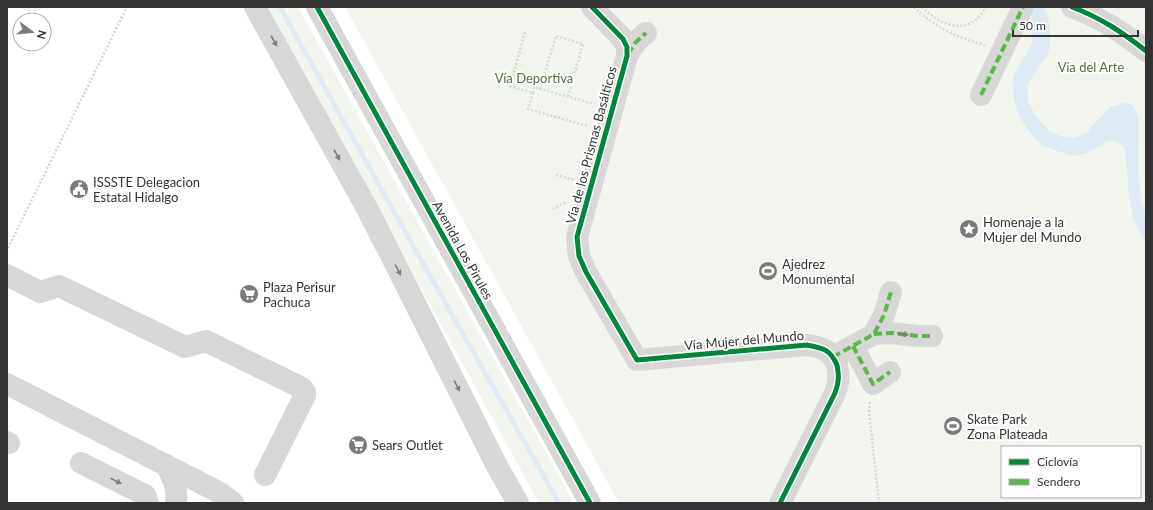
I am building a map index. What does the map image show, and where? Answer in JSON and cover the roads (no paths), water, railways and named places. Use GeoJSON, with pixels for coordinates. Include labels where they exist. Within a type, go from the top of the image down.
{"type":"FeatureCollection","features":[{"type":"Feature","properties":{"kind":"street"},"geometry":{"type":"LineString","coordinates":[[256,7],[369,212],[498,468],[518,503]]}},
{"type":"Feature","properties":{"kind":"street","name":"Avenida Los Pirules"},"geometry":{"type":"LineString","coordinates":[[317,7],[590,503]]}},
{"type":"Feature","properties":{"kind":"street","name":"Vía de los Prismas Basálticos"},"geometry":{"type":"LineString","coordinates":[[592,7],[622,39],[627,47],[627,56],[577,237],[579,256],[586,272],[637,360]]}},
{"type":"Feature","properties":{"kind":"street"},"geometry":{"type":"LineString","coordinates":[[981,95],[1023,7]]}},
{"type":"Feature","properties":{"kind":"street"},"geometry":{"type":"LineString","coordinates":[[1072,7],[1089,13],[1112,26],[1146,51]]}},
{"type":"Feature","properties":{"kind":"street"},"geometry":{"type":"LineString","coordinates":[[627,56],[635,42],[646,33]]}},
{"type":"Feature","properties":{"kind":"street"},"geometry":{"type":"LineString","coordinates":[[7,275],[40,292],[59,286],[185,348],[206,341],[302,388],[305,395],[266,475]]}},
{"type":"Feature","properties":{"kind":"street"},"geometry":{"type":"LineString","coordinates":[[874,334],[884,315],[891,292]]}},
{"type":"Feature","properties":{"kind":"street"},"geometry":{"type":"LineString","coordinates":[[780,503],[835,393],[838,380],[838,368],[833,357],[874,334],[891,333],[932,336]]}},
{"type":"Feature","properties":{"kind":"street","name":"Vía Mujer del Mundo"},"geometry":{"type":"LineString","coordinates":[[637,360],[808,345],[819,347],[827,351],[833,357]]}},
{"type":"Feature","properties":{"kind":"street"},"geometry":{"type":"LineString","coordinates":[[853,346],[881,378]]}},
{"type":"Feature","properties":{"kind":"street"},"geometry":{"type":"LineString","coordinates":[[7,384],[198,482],[224,500]]}},
{"type":"Feature","properties":{"kind":"street"},"geometry":{"type":"LineString","coordinates":[[81,463],[145,495],[148,503]]}},
{"type":"Feature","properties":{"kind":"street"},"geometry":{"type":"LineString","coordinates":[[157,503],[166,465]]}},
{"type":"Feature","properties":{"kind":"street"},"geometry":{"type":"LineString","coordinates":[[166,465],[175,482],[177,497],[176,503]]}},
{"type":"Feature","properties":{"kind":"street"},"geometry":{"type":"LineString","coordinates":[[198,482],[198,503]]}},
{"type":"Feature","properties":{"kind":"waterway"},"geometry":{"type":"LineString","coordinates":[[280,7],[559,503]]}},
{"type":"Feature","properties":{"kind":"place","name":"ISSSTE Delegacion Estatal Hidalgo"},"geometry":{"type":"Point","coordinates":[79,189]}},
{"type":"Feature","properties":{"kind":"place","name":"Homenaje a la Mujer del Mundo"},"geometry":{"type":"Point","coordinates":[969,229]}},
{"type":"Feature","properties":{"kind":"place","name":"Ajedrez Monumental"},"geometry":{"type":"Point","coordinates":[768,271]}},
{"type":"Feature","properties":{"kind":"place","name":"Plaza Perisur Pachuca"},"geometry":{"type":"Point","coordinates":[249,294]}},
{"type":"Feature","properties":{"kind":"place","name":"Skate Park Zona Plateada"},"geometry":{"type":"Point","coordinates":[953,426]}},
{"type":"Feature","properties":{"kind":"place","name":"Sears Outlet"},"geometry":{"type":"Point","coordinates":[358,445]}},
{"type":"Feature","properties":{"kind":"park label","name":"Vía del Arte"},"geometry":{"type":"Point","coordinates":[1091,67]}},
{"type":"Feature","properties":{"kind":"park label","name":"Vía Deportiva"},"geometry":{"type":"Point","coordinates":[534,78]}}]}
